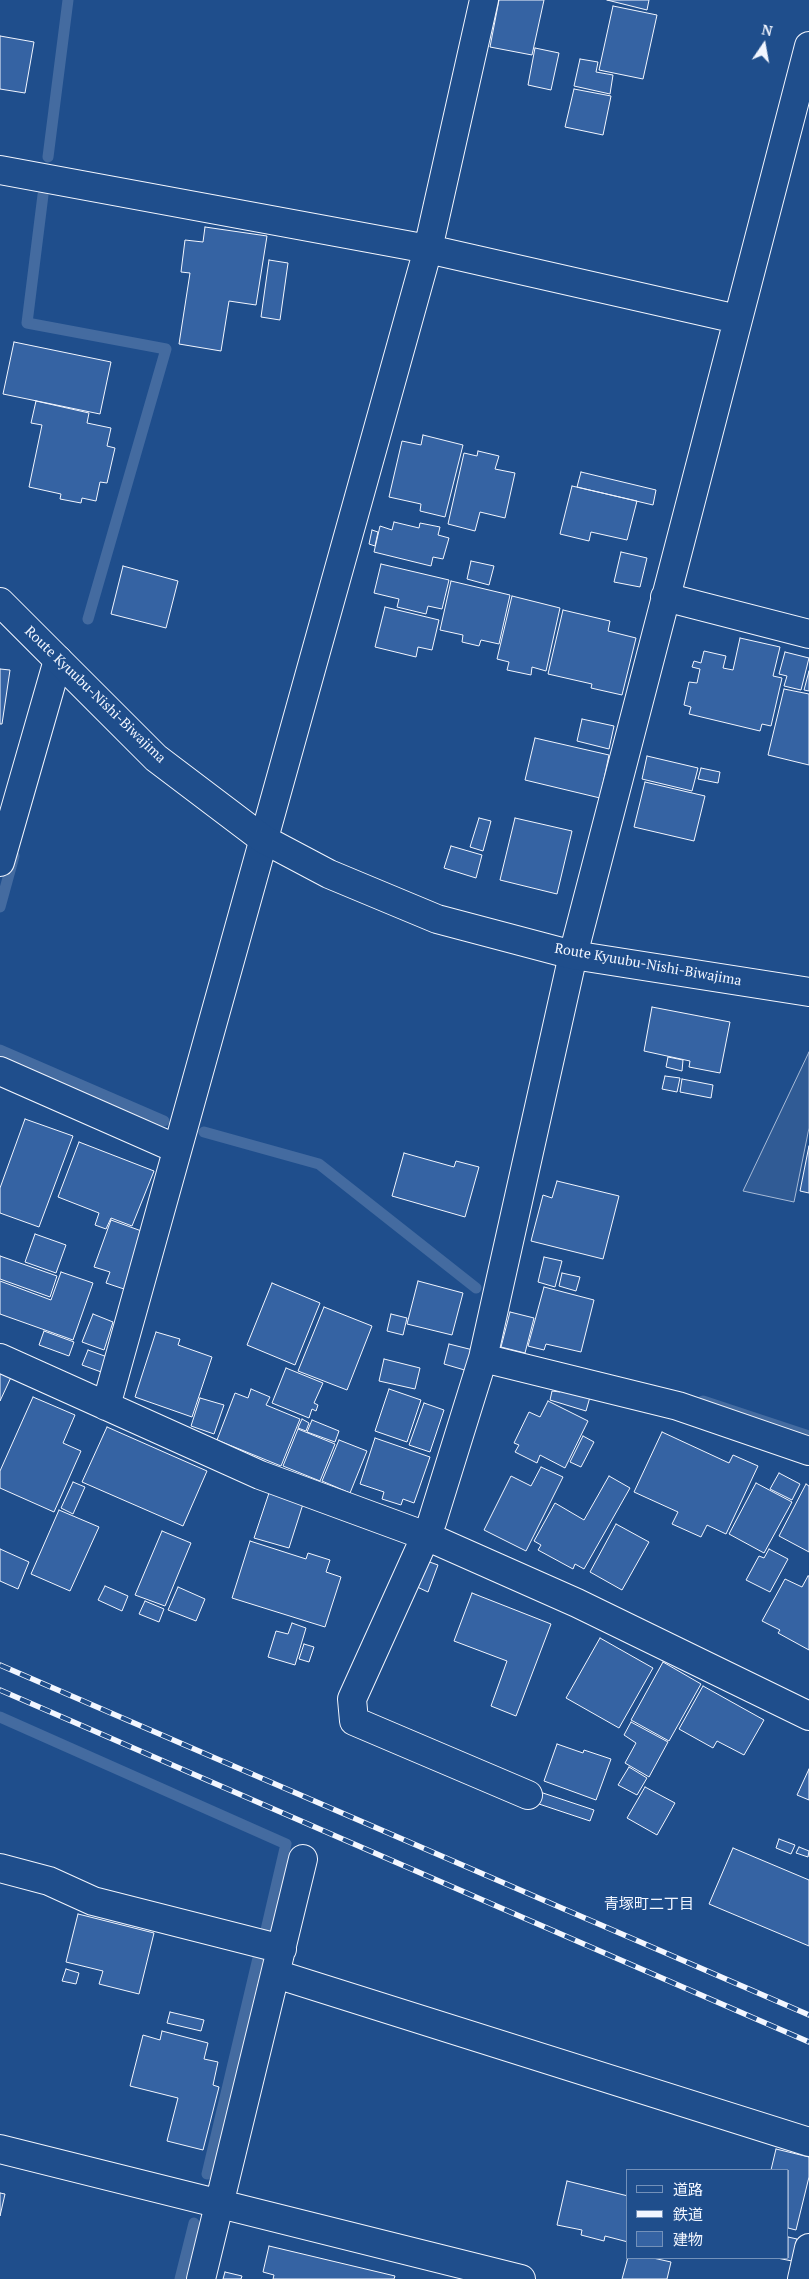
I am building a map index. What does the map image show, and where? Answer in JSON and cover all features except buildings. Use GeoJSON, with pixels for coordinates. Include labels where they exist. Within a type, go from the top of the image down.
{"type":"FeatureCollection","features":[{"type":"Feature","properties":{"kind":"street"},"geometry":{"type":"LineString","coordinates":[[106,1406],[428,249],[484,0]]}},
{"type":"Feature","properties":{"kind":"street"},"geometry":{"type":"LineString","coordinates":[[528,1795],[354,1721],[352,1699],[432,1522],[484,1358],[573,955],[737,319],[800,115],[809,46]]}},
{"type":"Feature","properties":{"kind":"street"},"geometry":{"type":"LineString","coordinates":[[0,170],[428,249],[737,319]]}},
{"type":"Feature","properties":{"kind":"street"},"geometry":{"type":"LineString","coordinates":[[666,597],[809,634]]}},
{"type":"Feature","properties":{"kind":"street","name":"Route Kyuubu-Nishi-Biwajima"},"geometry":{"type":"LineString","coordinates":[[0,602],[156,758],[264,839],[329,874],[437,919],[573,955],[809,992]]}},
{"type":"Feature","properties":{"kind":"street"},"geometry":{"type":"LineString","coordinates":[[0,862],[58,660]]}},
{"type":"Feature","properties":{"kind":"street"},"geometry":{"type":"LineString","coordinates":[[0,1070],[177,1149]]}},
{"type":"Feature","properties":{"kind":"street"},"geometry":{"type":"LineString","coordinates":[[0,1358],[260,1475],[426,1536],[577,1603],[809,1716]]}},
{"type":"Feature","properties":{"kind":"street"},"geometry":{"type":"LineString","coordinates":[[484,1358],[678,1406],[809,1451]]}},
{"type":"Feature","properties":{"kind":"street"},"geometry":{"type":"LineString","coordinates":[[201,2279],[303,1859]]}},
{"type":"Feature","properties":{"kind":"street"},"geometry":{"type":"LineString","coordinates":[[0,1868],[49,1881],[94,1901],[809,2142]]}},
{"type":"Feature","properties":{"kind":"street"},"geometry":{"type":"LineString","coordinates":[[0,2149],[521,2279]]}},
{"type":"Feature","properties":{"kind":"street"},"geometry":{"type":"LineString","coordinates":[[802,2279],[809,2248]]}},
{"type":"Feature","properties":{"kind":"shaded area"},"geometry":{"type":"Polygon","coordinates":[[[809,1052],[809,1128],[794,1202],[743,1191],[809,1052]]]}},
{"type":"Feature","properties":{"kind":"waterway"},"geometry":{"type":"LineString","coordinates":[[48,157],[68,0]]}},
{"type":"Feature","properties":{"kind":"waterway"},"geometry":{"type":"LineString","coordinates":[[43,195],[27,323],[166,349],[88,619]]}},
{"type":"Feature","properties":{"kind":"waterway"},"geometry":{"type":"LineString","coordinates":[[0,907],[14,856]]}},
{"type":"Feature","properties":{"kind":"waterway"},"geometry":{"type":"LineString","coordinates":[[0,1050],[164,1121]]}},
{"type":"Feature","properties":{"kind":"waterway"},"geometry":{"type":"LineString","coordinates":[[204,1132],[319,1164],[476,1288]]}},
{"type":"Feature","properties":{"kind":"waterway"},"geometry":{"type":"LineString","coordinates":[[703,1401],[809,1436]]}},
{"type":"Feature","properties":{"kind":"waterway"},"geometry":{"type":"LineString","coordinates":[[0,1717],[286,1844],[266,1930]]}},
{"type":"Feature","properties":{"kind":"waterway"},"geometry":{"type":"LineString","coordinates":[[207,2174],[258,1958]]}},
{"type":"Feature","properties":{"kind":"waterway"},"geometry":{"type":"LineString","coordinates":[[180,2279],[194,2223]]}},
{"type":"Feature","properties":{"kind":"railway"},"geometry":{"type":"LineString","coordinates":[[0,1665],[809,2015]]}},
{"type":"Feature","properties":{"kind":"railway"},"geometry":{"type":"LineString","coordinates":[[0,1690],[809,2042]]}},
{"type":"Feature","properties":{"kind":"district","name":"青塚町二丁目"},"geometry":{"type":"Point","coordinates":[649,1905]}}]}
